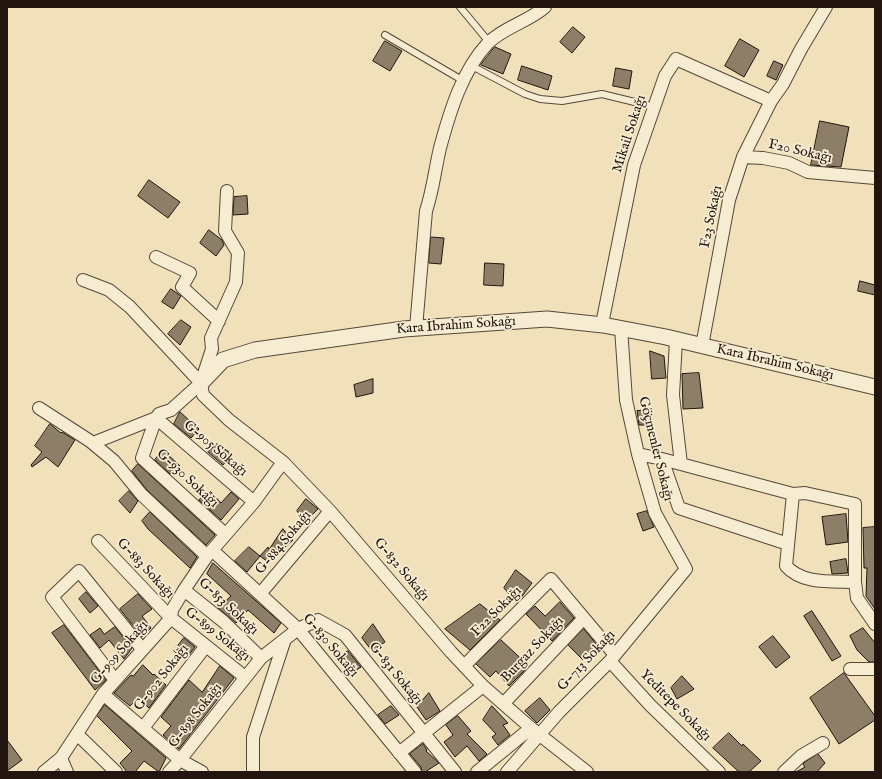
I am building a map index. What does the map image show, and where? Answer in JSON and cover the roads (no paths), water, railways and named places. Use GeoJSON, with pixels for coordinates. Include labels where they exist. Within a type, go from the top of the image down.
{"type":"FeatureCollection","features":[{"type":"Feature","properties":{"kind":"street"},"geometry":{"type":"LineString","coordinates":[[416,328],[426,211],[430,199],[440,148],[462,80],[470,65],[489,42],[545,7]]}},
{"type":"Feature","properties":{"kind":"street"},"geometry":{"type":"LineString","coordinates":[[771,101],[783,84],[801,49],[826,7]]}},
{"type":"Feature","properties":{"kind":"street","name":"Mikail Sokağı"},"geometry":{"type":"LineString","coordinates":[[602,324],[634,165],[665,76],[676,58],[771,101]]}},
{"type":"Feature","properties":{"kind":"street","name":"F23 Sokağı"},"geometry":{"type":"LineString","coordinates":[[702,346],[729,200],[743,157],[771,101]]}},
{"type":"Feature","properties":{"kind":"street","name":"F20 Sokağı"},"geometry":{"type":"LineString","coordinates":[[743,157],[764,158],[789,164],[808,172],[875,178]]}},
{"type":"Feature","properties":{"kind":"street"},"geometry":{"type":"LineString","coordinates":[[93,443],[156,418],[160,414],[171,410],[201,383],[212,349],[211,338],[236,282],[238,253],[225,231],[227,191]]}},
{"type":"Feature","properties":{"kind":"street"},"geometry":{"type":"LineString","coordinates":[[156,257],[190,273],[182,288],[219,321]]}},
{"type":"Feature","properties":{"kind":"street"},"geometry":{"type":"LineString","coordinates":[[83,280],[109,290],[130,307],[201,383]]}},
{"type":"Feature","properties":{"kind":"street","name":"Kara İbrahim Sokağı"},"geometry":{"type":"LineString","coordinates":[[201,383],[223,360],[255,350],[416,328],[547,320],[602,324],[875,387]]}},
{"type":"Feature","properties":{"kind":"street","name":"Göçmenler Sokağı"},"geometry":{"type":"LineString","coordinates":[[621,328],[626,400],[638,454],[655,513],[686,569]]}},
{"type":"Feature","properties":{"kind":"street"},"geometry":{"type":"LineString","coordinates":[[676,340],[673,395],[681,464]]}},
{"type":"Feature","properties":{"kind":"street","name":"G-832 Sokağı"},"geometry":{"type":"LineString","coordinates":[[201,383],[203,394],[216,408],[283,462],[330,511],[483,686],[535,732],[586,772]]}},
{"type":"Feature","properties":{"kind":"street","name":"G-830 Sokağı"},"geometry":{"type":"LineString","coordinates":[[39,408],[93,443],[114,462],[142,495],[209,553],[260,594],[298,629],[414,772]]}},
{"type":"Feature","properties":{"kind":"street","name":"G-905 Sokağı"},"geometry":{"type":"LineString","coordinates":[[156,418],[254,502]]}},
{"type":"Feature","properties":{"kind":"street","name":"G-930 Sokağı"},"geometry":{"type":"LineString","coordinates":[[156,418],[142,458],[225,534]]}},
{"type":"Feature","properties":{"kind":"street"},"geometry":{"type":"LineString","coordinates":[[638,454],[793,494],[805,494],[855,504],[855,582],[857,598],[875,624]]}},
{"type":"Feature","properties":{"kind":"street"},"geometry":{"type":"LineString","coordinates":[[662,459],[679,508],[788,544]]}},
{"type":"Feature","properties":{"kind":"street"},"geometry":{"type":"LineString","coordinates":[[209,553],[254,502],[283,462]]}},
{"type":"Feature","properties":{"kind":"street"},"geometry":{"type":"LineString","coordinates":[[793,494],[786,566],[793,573],[811,580],[855,582]]}},
{"type":"Feature","properties":{"kind":"street","name":"G-884 Sokağı"},"geometry":{"type":"LineString","coordinates":[[260,594],[330,511]]}},
{"type":"Feature","properties":{"kind":"street","name":"G-883 Sokağı"},"geometry":{"type":"LineString","coordinates":[[98,541],[171,618]]}},
{"type":"Feature","properties":{"kind":"street","name":"G-853 Sokağı"},"geometry":{"type":"LineString","coordinates":[[209,553],[184,590],[224,622],[261,658]]}},
{"type":"Feature","properties":{"kind":"street","name":"G-713 Sokağı"},"geometry":{"type":"LineString","coordinates":[[507,772],[535,732],[559,712],[613,658],[686,569]]}},
{"type":"Feature","properties":{"kind":"street"},"geometry":{"type":"LineString","coordinates":[[115,680],[52,597],[79,571],[142,649]]}},
{"type":"Feature","properties":{"kind":"street","name":"F22 Sokağı"},"geometry":{"type":"LineString","coordinates":[[464,666],[551,579]]}},
{"type":"Feature","properties":{"kind":"street","name":"Yeditepe Sokağı"},"geometry":{"type":"LineString","coordinates":[[551,579],[584,618],[650,705],[719,772]]}},
{"type":"Feature","properties":{"kind":"street","name":"G-909 Sokağı"},"geometry":{"type":"LineString","coordinates":[[44,772],[61,758],[78,735],[103,694],[171,618],[172,610],[184,590]]}},
{"type":"Feature","properties":{"kind":"street","name":"G-899 Sokağı"},"geometry":{"type":"LineString","coordinates":[[171,618],[205,647],[245,676]]}},
{"type":"Feature","properties":{"kind":"street","name":"Burgaz Sokağı"},"geometry":{"type":"LineString","coordinates":[[504,703],[584,618]]}},
{"type":"Feature","properties":{"kind":"street","name":"G-831 Sokağı"},"geometry":{"type":"LineString","coordinates":[[298,629],[318,620],[344,635],[455,772]]}},
{"type":"Feature","properties":{"kind":"street","name":"G-898 Sokağı"},"geometry":{"type":"LineString","coordinates":[[169,772],[261,658],[298,629]]}},
{"type":"Feature","properties":{"kind":"street"},"geometry":{"type":"LineString","coordinates":[[253,772],[253,737],[285,639]]}},
{"type":"Feature","properties":{"kind":"street","name":"G-902 Sokağı"},"geometry":{"type":"LineString","coordinates":[[143,728],[205,647]]}},
{"type":"Feature","properties":{"kind":"street"},"geometry":{"type":"LineString","coordinates":[[850,669],[875,669]]}},
{"type":"Feature","properties":{"kind":"street"},"geometry":{"type":"LineString","coordinates":[[399,753],[483,686]]}},
{"type":"Feature","properties":{"kind":"street"},"geometry":{"type":"LineString","coordinates":[[103,694],[180,760],[202,772]]}},
{"type":"Feature","properties":{"kind":"street"},"geometry":{"type":"LineString","coordinates":[[477,772],[535,732]]}},
{"type":"Feature","properties":{"kind":"street"},"geometry":{"type":"LineString","coordinates":[[78,735],[116,772]]}},
{"type":"Feature","properties":{"kind":"street"},"geometry":{"type":"LineString","coordinates":[[784,772],[801,756],[823,743]]}},
{"type":"Feature","properties":{"kind":"street"},"geometry":{"type":"LineString","coordinates":[[61,758],[68,772]]}},
{"type":"Feature","properties":{"kind":"lane"},"geometry":{"type":"LineString","coordinates":[[460,7],[489,42]]}},
{"type":"Feature","properties":{"kind":"lane"},"geometry":{"type":"LineString","coordinates":[[385,35],[462,80]]}},
{"type":"Feature","properties":{"kind":"lane"},"geometry":{"type":"LineString","coordinates":[[470,65],[526,94],[540,99],[562,101],[602,94],[654,107]]}}]}
